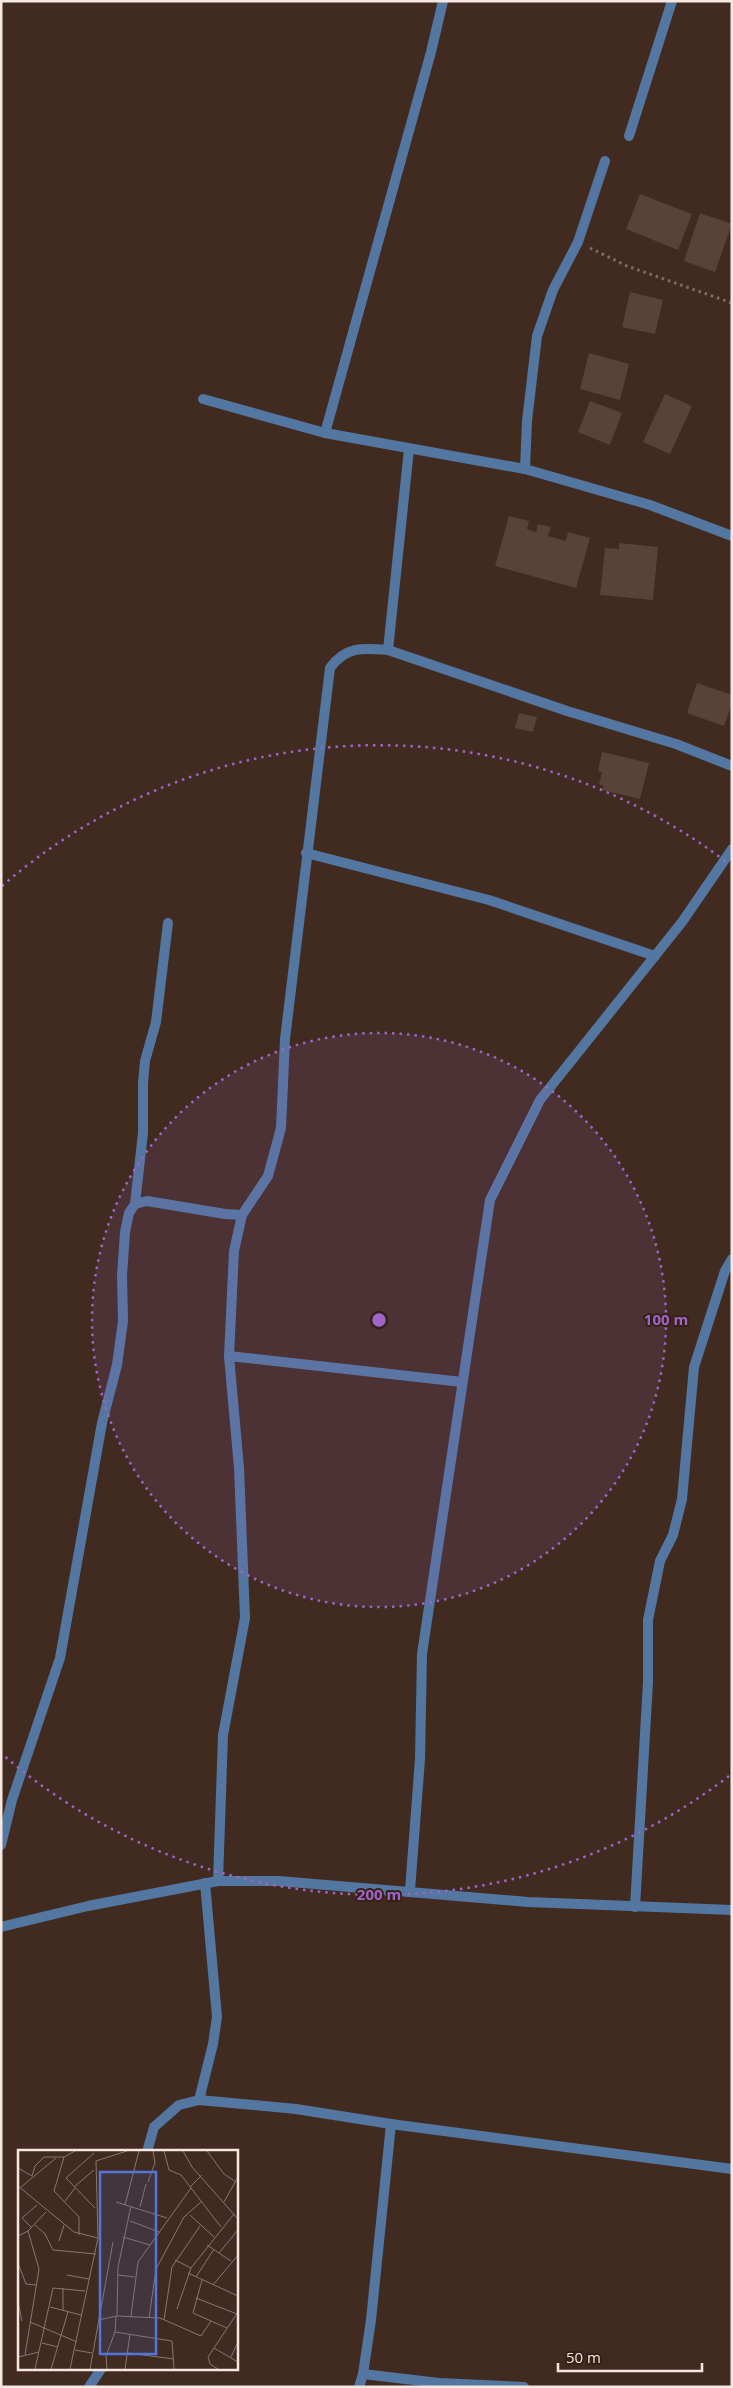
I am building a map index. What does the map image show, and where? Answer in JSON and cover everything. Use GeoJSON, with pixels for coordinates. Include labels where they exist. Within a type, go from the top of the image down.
{"type":"FeatureCollection","features":[{"type":"Feature","properties":{"kind":"street"},"geometry":{"type":"LineString","coordinates":[[325,433],[443,1]]}},
{"type":"Feature","properties":{"kind":"street"},"geometry":{"type":"LineString","coordinates":[[629,136],[672,1]]}},
{"type":"Feature","properties":{"kind":"street"},"geometry":{"type":"LineString","coordinates":[[525,469],[527,421],[537,336],[553,290],[578,242],[605,161]]}},
{"type":"Feature","properties":{"kind":"street"},"geometry":{"type":"LineString","coordinates":[[203,399],[325,433],[525,469],[650,504],[732,536]]}},
{"type":"Feature","properties":{"kind":"street"},"geometry":{"type":"LineString","coordinates":[[388,650],[409,448]]}},
{"type":"Feature","properties":{"kind":"street"},"geometry":{"type":"LineString","coordinates":[[218,1881],[223,1736],[245,1618],[239,1468],[229,1356],[234,1251],[242,1215],[268,1176],[281,1128],[285,1039],[306,853],[330,668],[337,658],[350,650],[368,648],[388,650],[567,712],[676,744],[732,766]]}},
{"type":"Feature","properties":{"kind":"street"},"geometry":{"type":"LineString","coordinates":[[410,1890],[420,1759],[422,1654],[490,1200],[540,1100],[682,922],[732,849]]}},
{"type":"Feature","properties":{"kind":"street"},"geometry":{"type":"LineString","coordinates":[[306,853],[489,900],[655,956]]}},
{"type":"Feature","properties":{"kind":"street"},"geometry":{"type":"LineString","coordinates":[[1,1845],[12,1800],[60,1658],[102,1423],[117,1365],[123,1321],[122,1276],[125,1232],[128,1213],[135,1204],[142,1133],[142,1083],[145,1062],[156,1022],[168,922]]}},
{"type":"Feature","properties":{"kind":"street"},"geometry":{"type":"LineString","coordinates":[[135,1204],[147,1201],[242,1215]]}},
{"type":"Feature","properties":{"kind":"street"},"geometry":{"type":"LineString","coordinates":[[636,1907],[648,1682],[648,1620],[660,1561],[673,1535],[682,1499],[694,1367],[725,1271],[732,1258]]}},
{"type":"Feature","properties":{"kind":"street"},"geometry":{"type":"LineString","coordinates":[[229,1356],[462,1382]]}},
{"type":"Feature","properties":{"kind":"street"},"geometry":{"type":"LineString","coordinates":[[1,1927],[88,1906],[218,1881],[279,1881],[410,1890],[528,1902],[732,1910]]}},
{"type":"Feature","properties":{"kind":"street"},"geometry":{"type":"LineString","coordinates":[[199,2100],[213,2044],[217,2017],[205,1883]]}},
{"type":"Feature","properties":{"kind":"street"},"geometry":{"type":"LineString","coordinates":[[148,2150],[154,2127],[179,2105],[199,2100],[296,2109],[391,2124],[732,2169]]}},
{"type":"Feature","properties":{"kind":"street"},"geometry":{"type":"LineString","coordinates":[[359,2387],[363,2374],[379,2255],[391,2124]]}},
{"type":"Feature","properties":{"kind":"street"},"geometry":{"type":"LineString","coordinates":[[89,2387],[100,2370]]}},
{"type":"Feature","properties":{"kind":"street"},"geometry":{"type":"LineString","coordinates":[[363,2374],[439,2383],[524,2387]]}},
{"type":"Feature","properties":{"kind":"path"},"geometry":{"type":"LineString","coordinates":[[578,242],[627,266],[732,302]]}},
{"type":"Feature","properties":{"kind":"building"},"geometry":{"type":"Polygon","coordinates":[[[640,194],[692,214],[678,250],[626,229],[640,194]]]}},
{"type":"Feature","properties":{"kind":"building"},"geometry":{"type":"Polygon","coordinates":[[[700,213],[732,224],[715,272],[684,261],[700,213]]]}},
{"type":"Feature","properties":{"kind":"building"},"geometry":{"type":"Polygon","coordinates":[[[630,292],[663,300],[655,334],[622,327],[630,292]]]}},
{"type":"Feature","properties":{"kind":"building"},"geometry":{"type":"Polygon","coordinates":[[[589,353],[629,364],[620,400],[580,389],[589,353]]]}},
{"type":"Feature","properties":{"kind":"building"},"geometry":{"type":"Polygon","coordinates":[[[665,394],[692,406],[670,454],[643,442],[665,394]]]}},
{"type":"Feature","properties":{"kind":"building"},"geometry":{"type":"Polygon","coordinates":[[[590,401],[622,413],[610,445],[578,432],[590,401]]]}},
{"type":"Feature","properties":{"kind":"building"},"geometry":{"type":"Polygon","coordinates":[[[509,516],[529,521],[527,529],[536,532],[538,524],[551,527],[548,536],[566,541],[568,532],[590,538],[576,588],[495,566],[509,516]]]}},
{"type":"Feature","properties":{"kind":"building"},"geometry":{"type":"Polygon","coordinates":[[[619,543],[658,547],[653,600],[600,595],[605,548],[619,549],[619,543]]]}},
{"type":"Feature","properties":{"kind":"building"},"geometry":{"type":"Polygon","coordinates":[[[697,683],[732,695],[732,703],[724,726],[687,713],[697,683]]]}},
{"type":"Feature","properties":{"kind":"building"},"geometry":{"type":"Polygon","coordinates":[[[519,713],[537,717],[533,732],[515,728],[519,713]]]}},
{"type":"Feature","properties":{"kind":"building"},"geometry":{"type":"Polygon","coordinates":[[[602,752],[649,763],[640,799],[602,790],[604,786],[599,784],[602,772],[598,771],[602,752]]]}}]}
